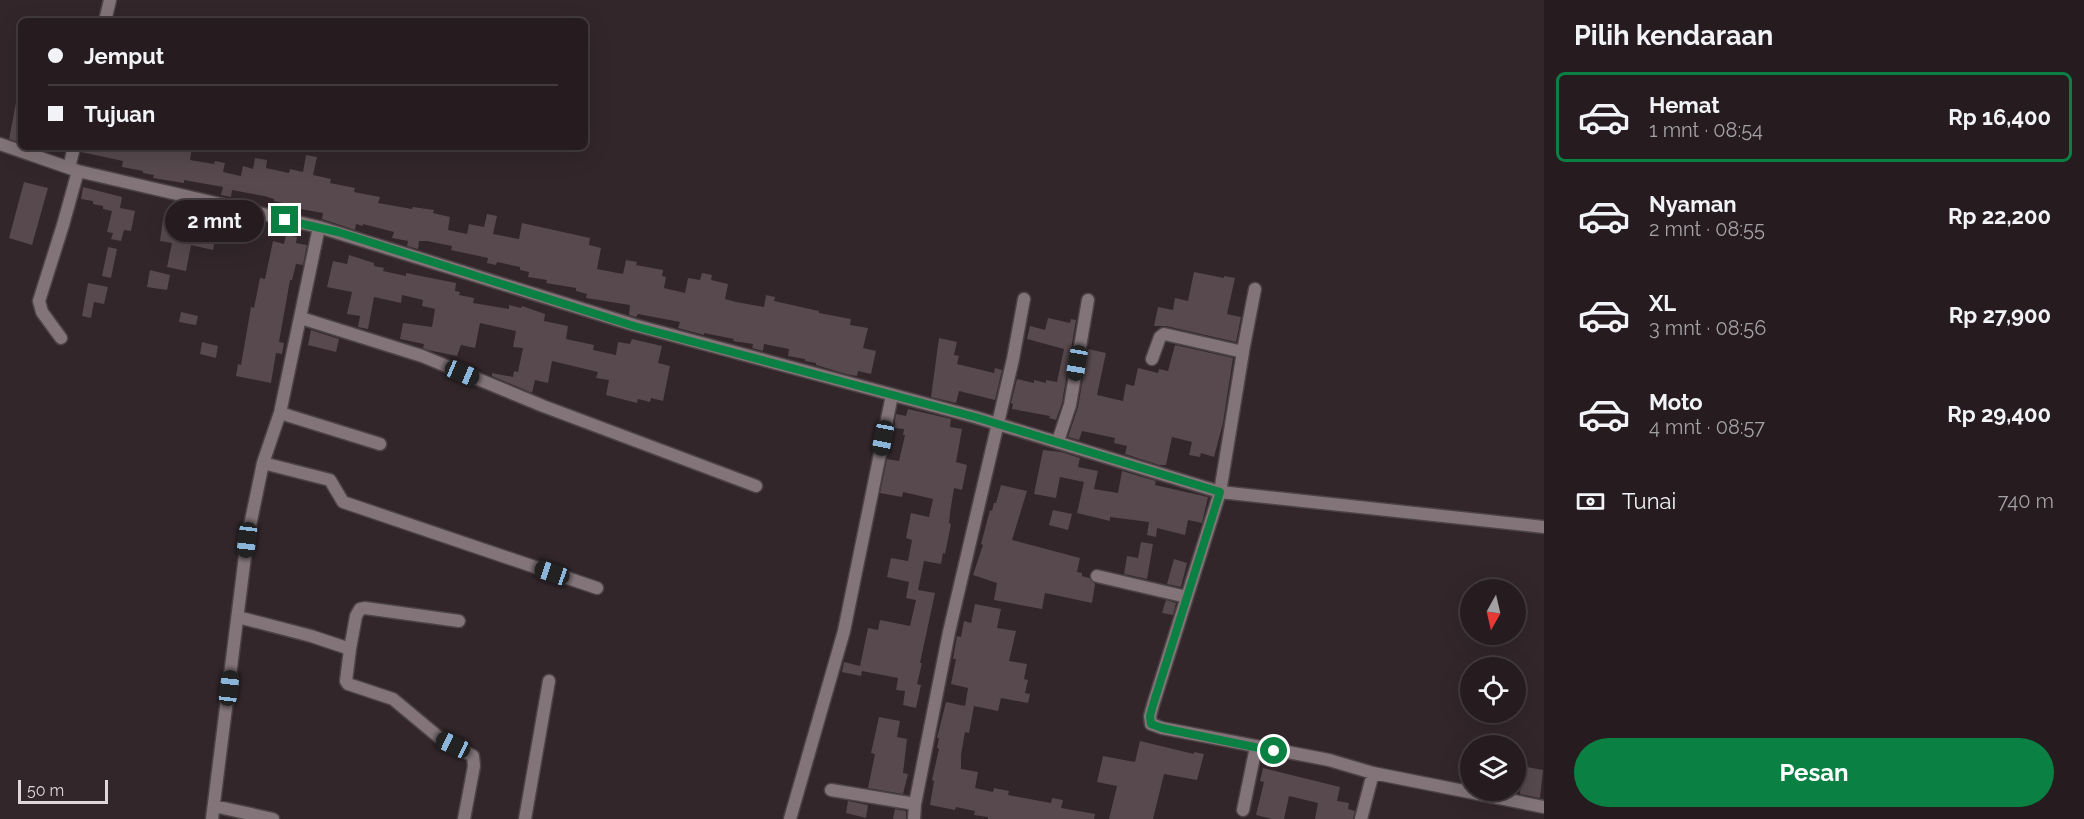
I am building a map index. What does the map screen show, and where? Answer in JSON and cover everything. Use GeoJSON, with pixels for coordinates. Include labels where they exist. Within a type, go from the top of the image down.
{"type":"FeatureCollection","features":[{"type":"Feature","properties":{"kind":"street"},"geometry":{"type":"LineString","coordinates":[[106,18],[110,0]]}},
{"type":"Feature","properties":{"kind":"street"},"geometry":{"type":"LineString","coordinates":[[0,144],[73,170],[320,227],[634,326],[1058,441],[1220,492],[1544,527]]}},
{"type":"Feature","properties":{"kind":"street"},"geometry":{"type":"LineString","coordinates":[[61,338],[42,312],[39,301],[63,225],[73,170],[74,150]]}},
{"type":"Feature","properties":{"kind":"street"},"geometry":{"type":"LineString","coordinates":[[273,819],[213,813],[247,540],[263,464],[280,413],[320,227]]}},
{"type":"Feature","properties":{"kind":"street"},"geometry":{"type":"LineString","coordinates":[[1255,290],[1220,492],[1153,705],[1150,716],[1151,724],[1329,760],[1373,773],[1544,807]]}},
{"type":"Feature","properties":{"kind":"street"},"geometry":{"type":"LineString","coordinates":[[914,819],[949,632],[1013,359],[1024,299]]}},
{"type":"Feature","properties":{"kind":"street"},"geometry":{"type":"LineString","coordinates":[[1058,441],[1070,405],[1088,300]]}},
{"type":"Feature","properties":{"kind":"street"},"geometry":{"type":"LineString","coordinates":[[302,318],[422,356],[543,406],[756,486]]}},
{"type":"Feature","properties":{"kind":"street"},"geometry":{"type":"LineString","coordinates":[[1152,359],[1160,337],[1164,334],[1243,351]]}},
{"type":"Feature","properties":{"kind":"street"},"geometry":{"type":"LineString","coordinates":[[790,819],[844,632],[892,395]]}},
{"type":"Feature","properties":{"kind":"street"},"geometry":{"type":"LineString","coordinates":[[280,413],[380,444]]}},
{"type":"Feature","properties":{"kind":"street"},"geometry":{"type":"LineString","coordinates":[[263,464],[330,480],[343,502],[597,588]]}},
{"type":"Feature","properties":{"kind":"street"},"geometry":{"type":"LineString","coordinates":[[1097,576],[1187,597]]}},
{"type":"Feature","properties":{"kind":"street"},"geometry":{"type":"LineString","coordinates":[[459,621],[360,609],[356,616],[346,681],[348,684],[393,699],[441,739],[474,756],[464,819]]}},
{"type":"Feature","properties":{"kind":"street"},"geometry":{"type":"LineString","coordinates":[[238,617],[350,649]]}},
{"type":"Feature","properties":{"kind":"street"},"geometry":{"type":"LineString","coordinates":[[525,819],[549,681]]}},
{"type":"Feature","properties":{"kind":"street"},"geometry":{"type":"LineString","coordinates":[[1243,810],[1256,747]]}},
{"type":"Feature","properties":{"kind":"street"},"geometry":{"type":"LineString","coordinates":[[1361,819],[1373,773]]}},
{"type":"Feature","properties":{"kind":"street"},"geometry":{"type":"LineString","coordinates":[[831,790],[915,804]]}},
{"type":"Feature","properties":{"kind":"building"},"geometry":{"type":"Polygon","coordinates":[[[16,103],[18,103],[18,142],[9,139],[16,103]]]}},
{"type":"Feature","properties":{"kind":"building"},"geometry":{"type":"Polygon","coordinates":[[[81,150],[192,150],[190,160],[214,164],[215,161],[225,163],[223,172],[241,176],[243,166],[253,169],[255,158],[267,160],[266,168],[289,173],[290,169],[303,172],[306,155],[317,157],[313,175],[331,179],[330,183],[355,188],[354,192],[380,197],[378,203],[434,210],[433,213],[450,217],[448,230],[467,234],[469,224],[484,227],[487,214],[497,216],[493,234],[519,239],[522,223],[590,238],[589,245],[601,248],[597,269],[623,274],[626,260],[637,262],[636,265],[663,270],[662,276],[666,277],[664,288],[685,293],[688,278],[700,280],[702,273],[712,275],[711,280],[728,284],[725,299],[764,307],[766,295],[775,297],[774,301],[851,319],[850,325],[868,328],[863,348],[876,351],[871,374],[858,371],[857,376],[846,374],[805,361],[805,359],[788,356],[789,349],[764,344],[763,351],[752,348],[753,344],[678,328],[680,322],[638,314],[636,317],[629,315],[630,305],[586,298],[587,294],[576,291],[576,288],[546,283],[547,280],[528,277],[529,272],[520,270],[520,267],[497,262],[496,265],[487,263],[488,258],[451,250],[452,246],[419,241],[418,249],[407,246],[408,241],[392,238],[394,232],[363,224],[363,226],[356,224],[355,230],[322,219],[323,213],[295,208],[296,206],[264,196],[232,190],[231,197],[221,195],[223,187],[184,180],[184,183],[153,178],[154,175],[143,173],[143,171],[122,167],[123,161],[81,152],[81,150]]]}},
{"type":"Feature","properties":{"kind":"building"},"geometry":{"type":"Polygon","coordinates":[[[24,182],[48,188],[32,245],[9,238],[24,182]]]}},
{"type":"Feature","properties":{"kind":"building"},"geometry":{"type":"Polygon","coordinates":[[[83,187],[122,197],[120,208],[135,211],[131,231],[124,230],[121,241],[111,239],[113,233],[107,232],[112,211],[93,204],[93,201],[81,199],[83,187]]]}},
{"type":"Feature","properties":{"kind":"building"},"geometry":{"type":"Polygon","coordinates":[[[167,210],[205,218],[204,221],[218,224],[213,250],[191,245],[186,271],[167,267],[172,243],[160,241],[163,219],[165,220],[167,210]]]}},
{"type":"Feature","properties":{"kind":"building"},"geometry":{"type":"Polygon","coordinates":[[[286,235],[297,237],[296,243],[307,245],[303,265],[296,264],[292,280],[290,280],[279,342],[284,343],[282,354],[276,353],[271,383],[236,376],[238,364],[241,365],[251,307],[254,308],[260,278],[265,279],[273,241],[284,244],[286,235]]]}},
{"type":"Feature","properties":{"kind":"building"},"geometry":{"type":"Polygon","coordinates":[[[108,247],[117,249],[111,278],[102,276],[108,247]]]}},
{"type":"Feature","properties":{"kind":"building"},"geometry":{"type":"Polygon","coordinates":[[[349,255],[374,263],[374,266],[384,268],[383,271],[456,283],[455,291],[460,292],[459,295],[474,298],[473,303],[509,309],[509,305],[521,308],[522,306],[545,314],[544,321],[568,326],[566,339],[594,345],[593,350],[616,355],[618,342],[630,344],[632,339],[662,346],[658,363],[670,366],[663,401],[651,398],[650,402],[638,399],[637,403],[606,395],[609,380],[596,378],[598,372],[552,361],[548,383],[535,380],[532,393],[492,376],[492,373],[513,377],[514,371],[518,372],[523,348],[513,347],[516,331],[480,323],[475,348],[461,345],[457,356],[428,350],[423,348],[424,344],[400,339],[403,323],[432,327],[435,309],[422,306],[423,300],[402,295],[401,303],[374,297],[368,329],[358,327],[360,316],[347,314],[352,292],[327,287],[333,261],[347,264],[349,255]]]}},
{"type":"Feature","properties":{"kind":"building"},"geometry":{"type":"Polygon","coordinates":[[[150,270],[170,275],[167,290],[147,287],[150,270]]]}},
{"type":"Feature","properties":{"kind":"building"},"geometry":{"type":"Polygon","coordinates":[[[1194,272],[1235,278],[1227,314],[1241,317],[1236,342],[1166,326],[1154,326],[1158,307],[1173,310],[1175,298],[1188,301],[1194,272]]]}},
{"type":"Feature","properties":{"kind":"building"},"geometry":{"type":"Polygon","coordinates":[[[88,283],[108,287],[104,304],[94,302],[91,318],[82,316],[88,283]]]}},
{"type":"Feature","properties":{"kind":"building"},"geometry":{"type":"Polygon","coordinates":[[[181,312],[198,316],[196,325],[179,322],[181,312]]]}},
{"type":"Feature","properties":{"kind":"building"},"geometry":{"type":"Polygon","coordinates":[[[1048,318],[1070,323],[1071,319],[1076,320],[1062,403],[1056,420],[1049,418],[1050,416],[1012,409],[1013,404],[1011,403],[1017,379],[1034,383],[1034,380],[1046,383],[1046,380],[1057,382],[1064,349],[1027,339],[1030,326],[1045,330],[1048,318]]]}},
{"type":"Feature","properties":{"kind":"building"},"geometry":{"type":"Polygon","coordinates":[[[311,330],[339,339],[336,352],[308,345],[311,330]]]}},
{"type":"Feature","properties":{"kind":"building"},"geometry":{"type":"Polygon","coordinates":[[[939,338],[957,342],[954,355],[959,356],[957,364],[994,373],[995,368],[1002,370],[995,400],[959,391],[956,403],[931,397],[939,338]]]}},
{"type":"Feature","properties":{"kind":"building"},"geometry":{"type":"Polygon","coordinates":[[[202,342],[218,346],[216,358],[200,354],[202,342]]]}},
{"type":"Feature","properties":{"kind":"building"},"geometry":{"type":"Polygon","coordinates":[[[1175,345],[1233,358],[1223,423],[1214,457],[1201,453],[1200,457],[1189,455],[1192,442],[1172,437],[1166,465],[1159,465],[1125,454],[1127,446],[1114,443],[1115,438],[1082,431],[1079,440],[1068,437],[1078,407],[1088,349],[1106,353],[1097,395],[1123,401],[1126,384],[1134,386],[1138,368],[1158,373],[1159,369],[1168,371],[1175,345]]]}},
{"type":"Feature","properties":{"kind":"building"},"geometry":{"type":"Polygon","coordinates":[[[908,409],[951,419],[950,427],[962,429],[956,462],[967,465],[962,490],[954,488],[949,523],[951,524],[941,564],[924,561],[918,590],[935,593],[920,663],[922,663],[917,684],[921,685],[916,708],[903,705],[905,691],[896,690],[898,678],[862,671],[861,676],[842,672],[844,662],[860,666],[868,628],[878,630],[880,620],[910,626],[916,600],[906,598],[909,582],[887,577],[891,558],[908,561],[912,540],[906,538],[911,513],[929,517],[933,499],[903,492],[902,497],[880,493],[887,459],[899,461],[905,435],[903,435],[904,429],[894,428],[896,414],[906,416],[908,409]]]}},
{"type":"Feature","properties":{"kind":"building"},"geometry":{"type":"Polygon","coordinates":[[[1043,450],[1061,452],[1080,458],[1078,467],[1098,471],[1094,489],[1118,493],[1122,471],[1156,481],[1155,485],[1208,497],[1202,523],[1188,520],[1185,535],[1157,528],[1156,537],[1147,535],[1149,522],[1110,517],[1110,521],[1077,513],[1084,482],[1060,477],[1056,498],[1034,494],[1043,450]]]}},
{"type":"Feature","properties":{"kind":"building"},"geometry":{"type":"Polygon","coordinates":[[[1001,485],[1027,491],[1012,540],[1080,558],[1077,572],[1082,573],[1082,576],[1089,578],[1095,584],[1092,603],[1045,593],[1042,609],[994,600],[997,583],[973,575],[983,545],[981,544],[990,510],[992,511],[996,503],[1001,485]]]}},
{"type":"Feature","properties":{"kind":"building"},"geometry":{"type":"Polygon","coordinates":[[[1053,510],[1072,514],[1068,530],[1049,525],[1053,510]]]}},
{"type":"Feature","properties":{"kind":"building"},"geometry":{"type":"Polygon","coordinates":[[[1141,542],[1153,544],[1147,579],[1124,574],[1127,556],[1138,558],[1141,542]]]}},
{"type":"Feature","properties":{"kind":"building"},"geometry":{"type":"Polygon","coordinates":[[[1174,559],[1187,563],[1181,587],[1167,584],[1174,559]]]}},
{"type":"Feature","properties":{"kind":"building"},"geometry":{"type":"Polygon","coordinates":[[[1166,600],[1176,603],[1173,615],[1162,613],[1166,600]]]}},
{"type":"Feature","properties":{"kind":"building"},"geometry":{"type":"Polygon","coordinates":[[[975,604],[1001,609],[997,628],[1016,631],[1009,661],[1027,664],[1024,679],[1028,680],[1025,693],[1030,694],[1028,703],[1001,698],[998,711],[974,706],[969,733],[965,732],[961,769],[978,772],[975,788],[993,792],[994,788],[1009,791],[1008,795],[1051,803],[1052,798],[1063,800],[1061,808],[1095,814],[1094,819],[988,819],[988,817],[974,815],[975,811],[930,805],[934,781],[932,780],[939,749],[937,748],[939,738],[937,738],[946,702],[965,706],[968,688],[951,684],[956,659],[953,659],[957,636],[961,637],[964,621],[971,623],[975,604]]]}},
{"type":"Feature","properties":{"kind":"building"},"geometry":{"type":"Polygon","coordinates":[[[879,717],[900,721],[897,737],[907,739],[903,773],[908,774],[903,794],[868,788],[875,754],[871,753],[879,717]]]}},
{"type":"Feature","properties":{"kind":"building"},"geometry":{"type":"Polygon","coordinates":[[[1140,741],[1194,754],[1194,752],[1204,754],[1197,780],[1164,774],[1153,819],[1109,819],[1117,786],[1097,782],[1103,756],[1135,762],[1140,741]]]}},
{"type":"Feature","properties":{"kind":"building"},"geometry":{"type":"Polygon","coordinates":[[[1526,767],[1543,770],[1540,798],[1526,795],[1526,767]]]}},
{"type":"Feature","properties":{"kind":"building"},"geometry":{"type":"Polygon","coordinates":[[[1263,768],[1340,787],[1337,801],[1349,803],[1348,809],[1355,811],[1353,819],[1315,819],[1318,803],[1289,796],[1284,819],[1256,815],[1264,782],[1260,781],[1263,768]]]}},
{"type":"Feature","properties":{"kind":"building"},"geometry":{"type":"Polygon","coordinates":[[[848,801],[868,805],[866,818],[846,813],[848,801]]]}},
{"type":"Feature","properties":{"kind":"building"},"geometry":{"type":"Polygon","coordinates":[[[895,809],[906,811],[906,819],[893,819],[895,809]]]}},
{"type":"Feature","properties":{"kind":"route"},"geometry":{"type":"LineString","coordinates":[[285,220],[338,232],[634,326],[975,417],[1220,492],[1153,705],[1150,721],[1151,724],[1162,728],[1274,751]]}}]}
